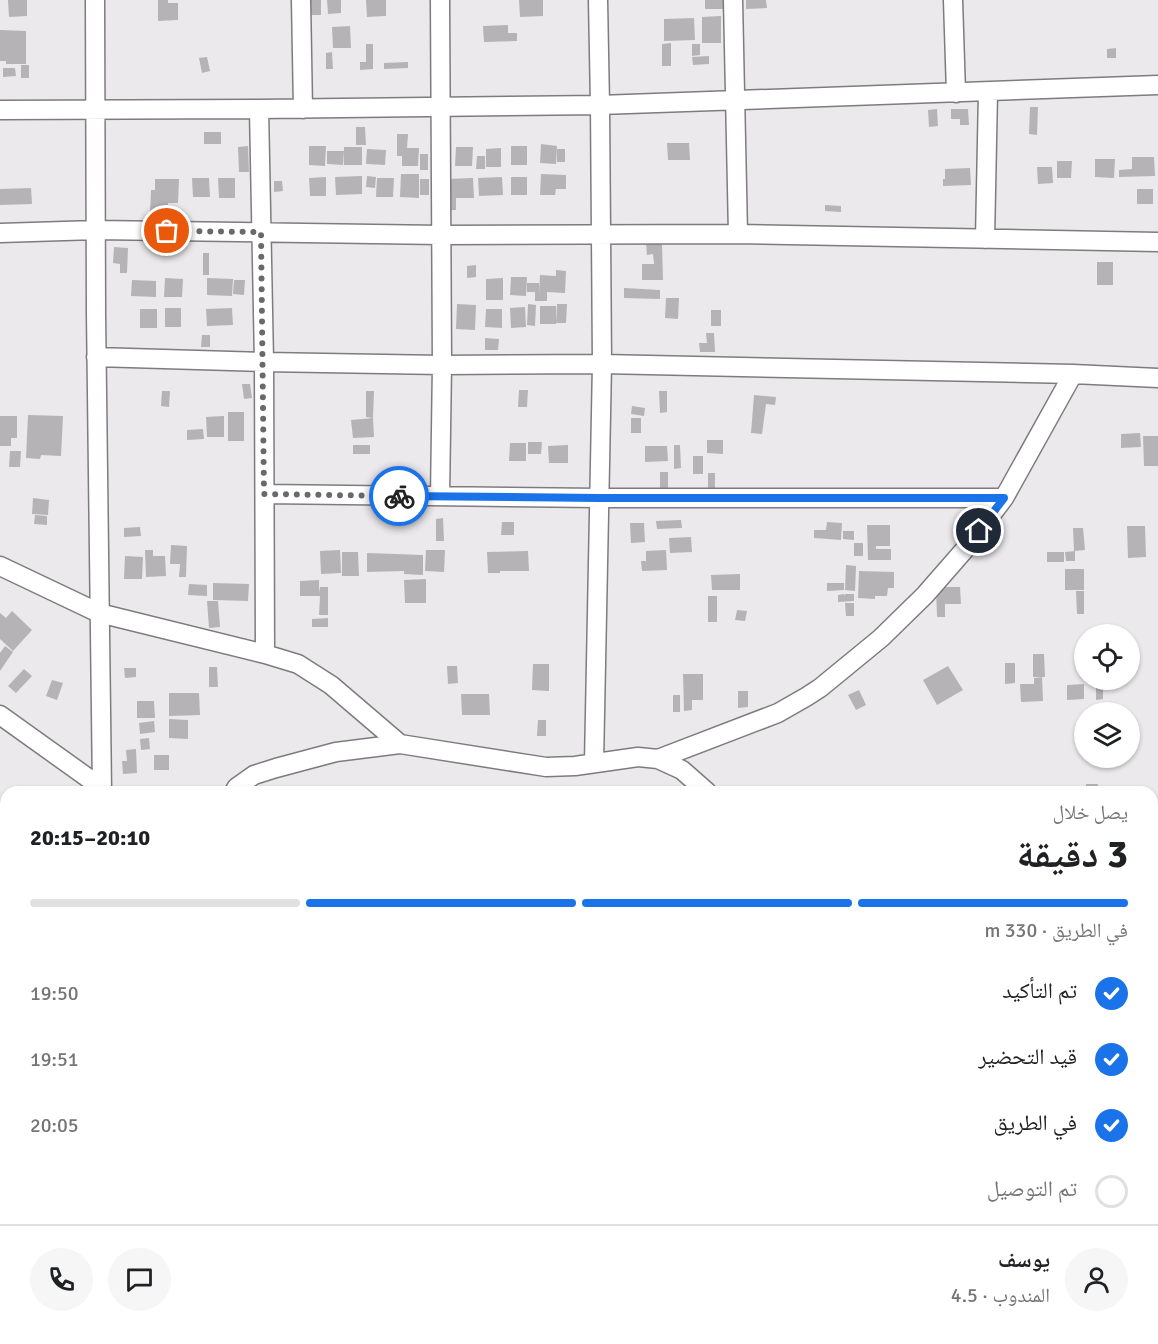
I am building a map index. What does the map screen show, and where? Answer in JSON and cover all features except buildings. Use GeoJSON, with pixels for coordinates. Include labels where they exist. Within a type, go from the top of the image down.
{"type":"FeatureCollection","features":[{"type":"Feature","properties":{"kind":"street"},"geometry":{"type":"LineString","coordinates":[[94,0],[102,786]]}},
{"type":"Feature","properties":{"kind":"street"},"geometry":{"type":"LineString","coordinates":[[301,0],[303,108]]}},
{"type":"Feature","properties":{"kind":"street"},"geometry":{"type":"LineString","coordinates":[[440,0],[442,365],[440,496]]}},
{"type":"Feature","properties":{"kind":"street"},"geometry":{"type":"LineString","coordinates":[[594,763],[602,364],[598,0]]}},
{"type":"Feature","properties":{"kind":"street"},"geometry":{"type":"LineString","coordinates":[[733,0],[738,234]]}},
{"type":"Feature","properties":{"kind":"street"},"geometry":{"type":"LineString","coordinates":[[953,0],[956,93]]}},
{"type":"Feature","properties":{"kind":"street"},"geometry":{"type":"LineString","coordinates":[[0,110],[600,105],[1158,85]]}},
{"type":"Feature","properties":{"kind":"street"},"geometry":{"type":"LineString","coordinates":[[985,239],[987,92]]}},
{"type":"Feature","properties":{"kind":"street"},"geometry":{"type":"LineString","coordinates":[[259,109],[264,362],[265,654]]}},
{"type":"Feature","properties":{"kind":"street"},"geometry":{"type":"LineString","coordinates":[[0,232],[96,230],[441,235],[738,234],[1158,242]]}},
{"type":"Feature","properties":{"kind":"street"},"geometry":{"type":"LineString","coordinates":[[96,357],[442,365],[602,364],[1073,374],[1158,378]]}},
{"type":"Feature","properties":{"kind":"street"},"geometry":{"type":"LineString","coordinates":[[657,759],[778,713],[820,688],[881,638],[966,548],[1004,498],[1073,374]]}},
{"type":"Feature","properties":{"kind":"street"},"geometry":{"type":"LineString","coordinates":[[264,494],[599,498],[1004,498]]}},
{"type":"Feature","properties":{"kind":"street"},"geometry":{"type":"LineString","coordinates":[[0,566],[99,613],[298,664],[331,685],[400,744]]}},
{"type":"Feature","properties":{"kind":"street"},"geometry":{"type":"LineString","coordinates":[[0,715],[97,786]]}},
{"type":"Feature","properties":{"kind":"street"},"geometry":{"type":"LineString","coordinates":[[238,786],[254,775],[336,752],[400,744],[546,767],[575,766],[638,757],[657,759],[682,770],[700,786]]}},
{"type":"Feature","properties":{"kind":"way so far"},"geometry":{"type":"LineString","coordinates":[[167,231],[261,232],[264,494],[399,496]]}},
{"type":"Feature","properties":{"kind":"route"},"geometry":{"type":"LineString","coordinates":[[399,496],[1004,498],[979,531]]}}]}
